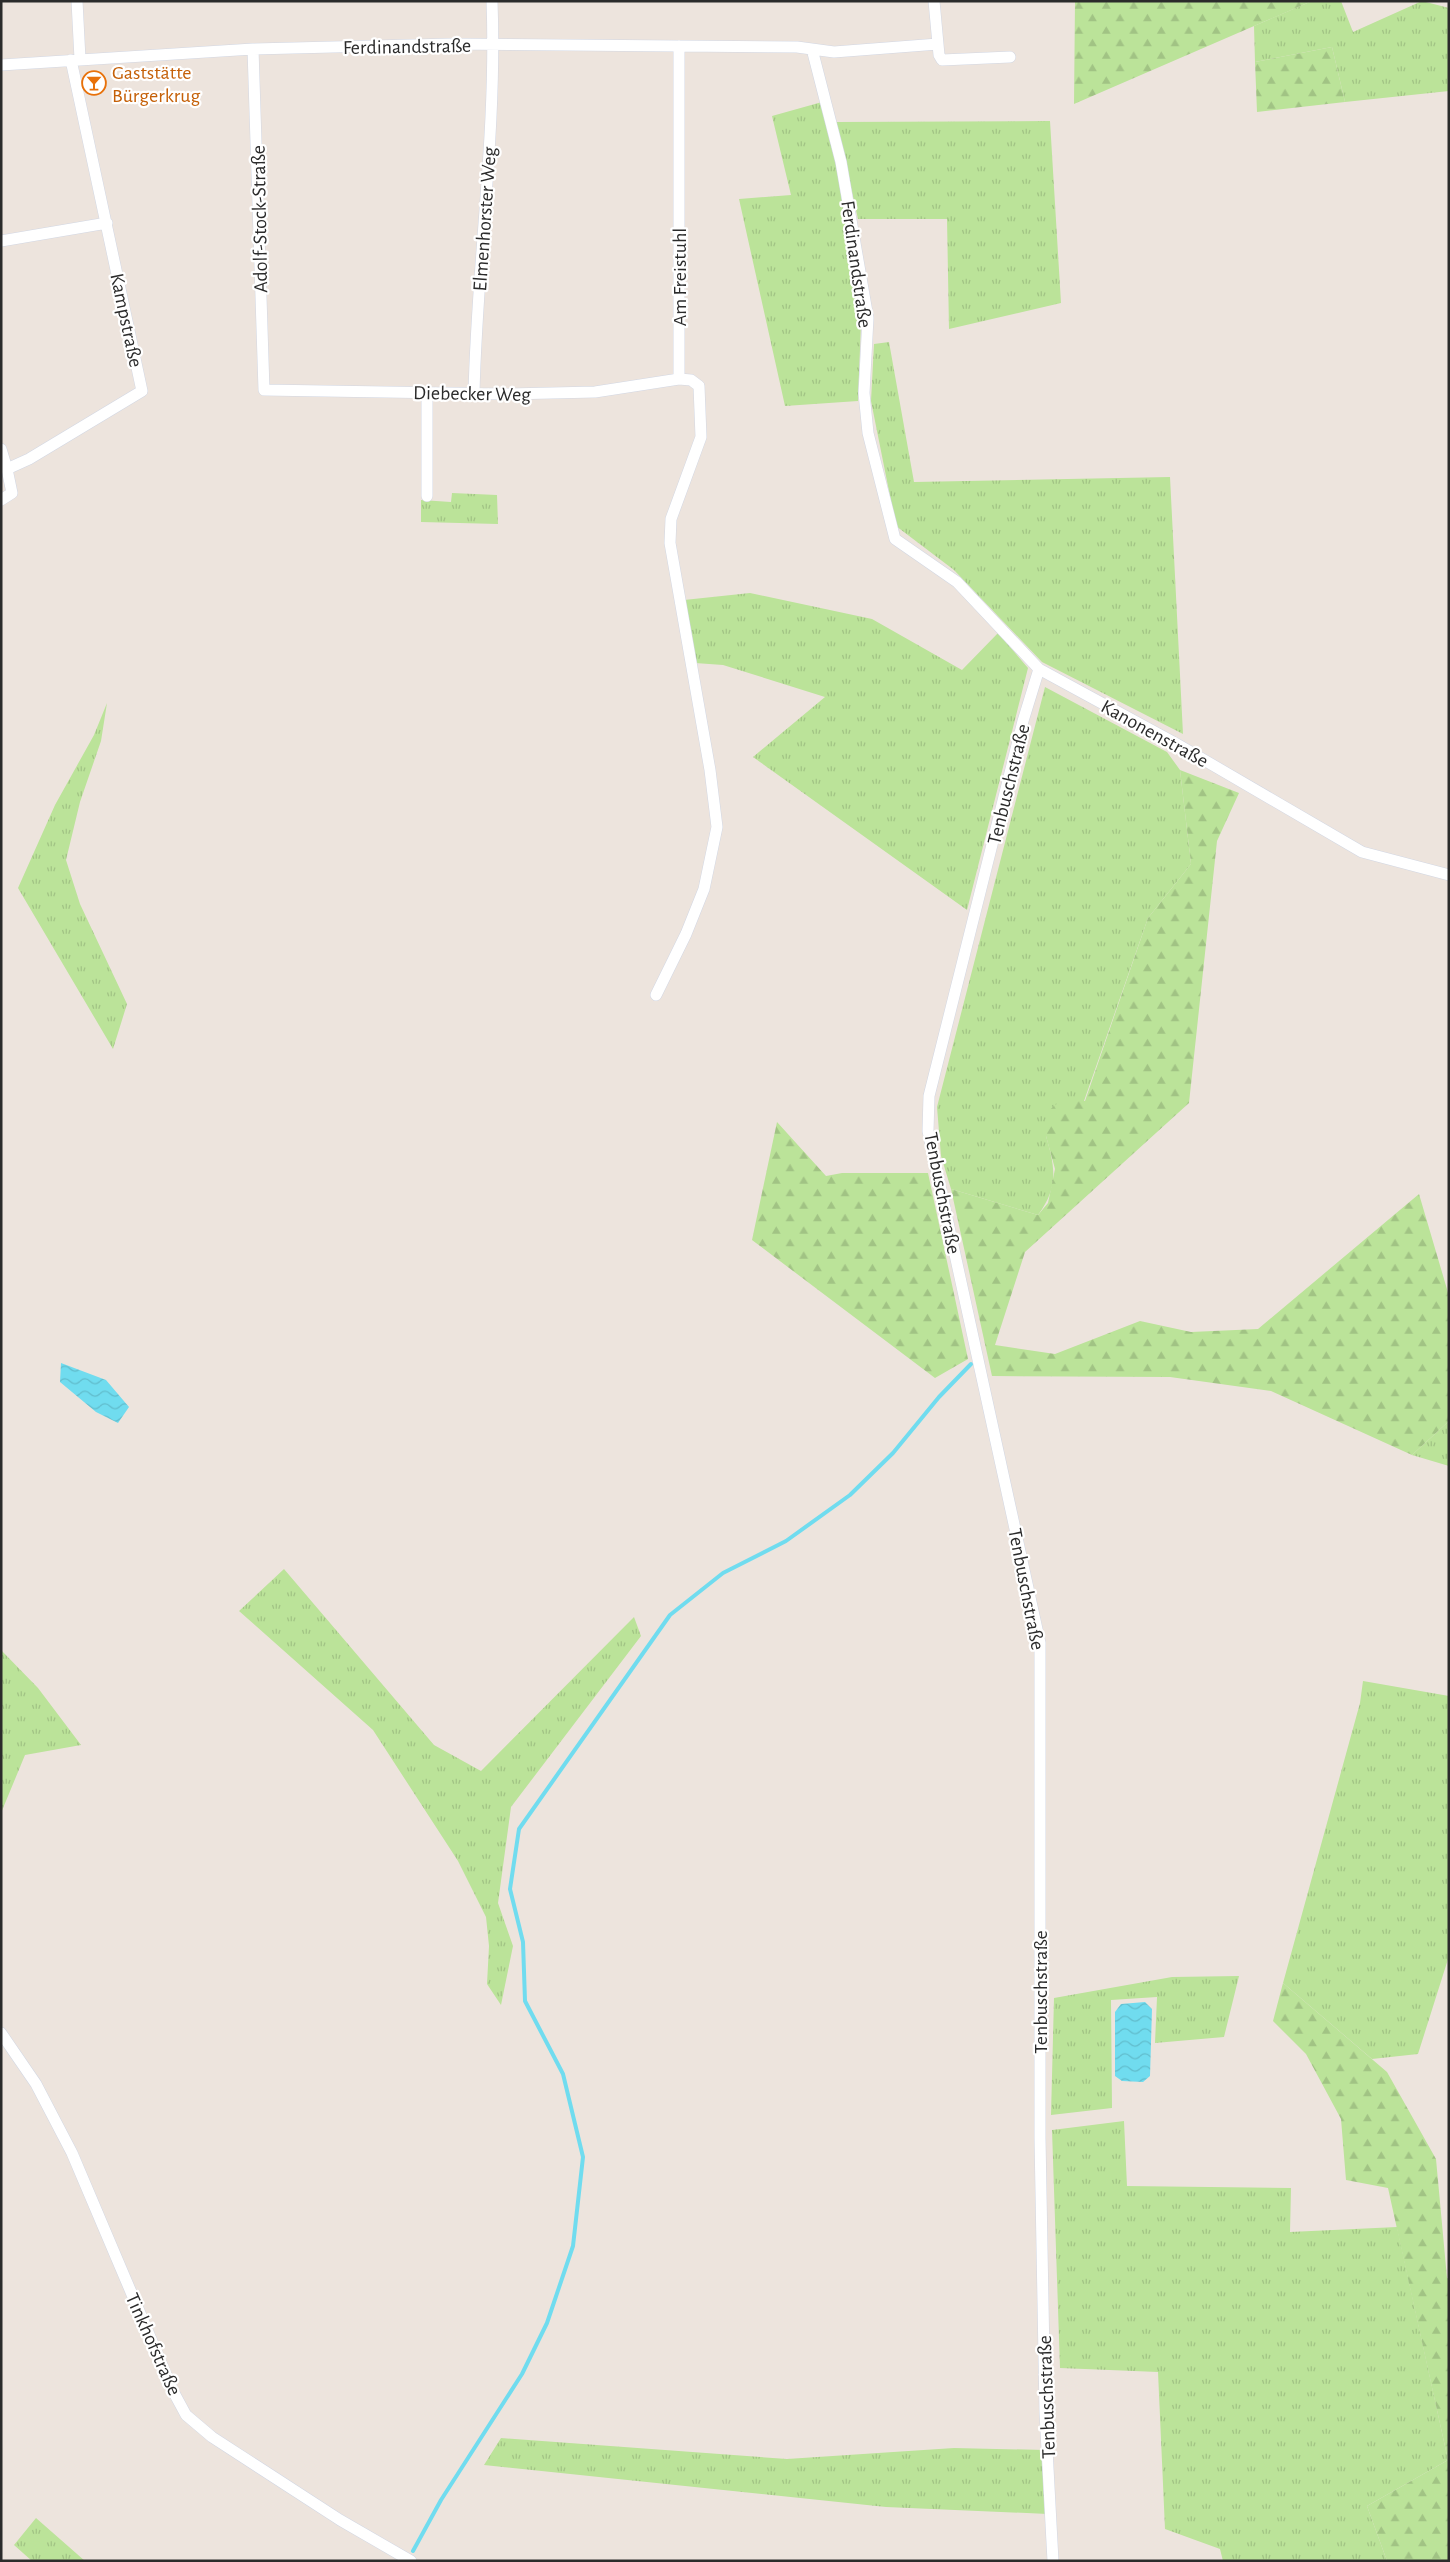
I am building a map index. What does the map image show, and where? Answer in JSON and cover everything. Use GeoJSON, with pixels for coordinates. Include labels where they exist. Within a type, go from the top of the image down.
{"type":"FeatureCollection","features":[{"type":"Feature","properties":{"kind":"street","name":"Kampstraße"},"geometry":{"type":"LineString","coordinates":[[7,469],[29,459],[142,391],[76,60],[78,1]]}},
{"type":"Feature","properties":{"kind":"street","name":"Elmenhorster Weg"},"geometry":{"type":"LineString","coordinates":[[474,393],[476,333],[488,180],[493,44],[492,1]]}},
{"type":"Feature","properties":{"kind":"street"},"geometry":{"type":"LineString","coordinates":[[934,1],[939,55],[942,60],[1010,57]]}},
{"type":"Feature","properties":{"kind":"street","name":"Ferdinandstraße"},"geometry":{"type":"LineString","coordinates":[[1,65],[253,49],[493,44],[797,46],[834,52],[938,44]]}},
{"type":"Feature","properties":{"kind":"street","name":"Am Freistuhl"},"geometry":{"type":"LineString","coordinates":[[678,46],[679,379]]}},
{"type":"Feature","properties":{"kind":"street","name":"Adolf-Stock-Straße"},"geometry":{"type":"LineString","coordinates":[[253,49],[264,390]]}},
{"type":"Feature","properties":{"kind":"street","name":"Ferdinandstraße"},"geometry":{"type":"LineString","coordinates":[[812,49],[841,162],[868,318],[864,394],[868,433],[895,539]]}},
{"type":"Feature","properties":{"kind":"street"},"geometry":{"type":"LineString","coordinates":[[1,241],[107,223]]}},
{"type":"Feature","properties":{"kind":"street"},"geometry":{"type":"LineString","coordinates":[[656,995],[686,934],[704,889],[717,828],[710,770],[670,542],[671,519],[701,437],[700,386],[691,380],[679,379]]}},
{"type":"Feature","properties":{"kind":"street","name":"Diebecker Weg"},"geometry":{"type":"LineString","coordinates":[[264,390],[427,393],[595,392],[679,379]]}},
{"type":"Feature","properties":{"kind":"street"},"geometry":{"type":"LineString","coordinates":[[427,393],[427,496]]}},
{"type":"Feature","properties":{"kind":"street"},"geometry":{"type":"LineString","coordinates":[[1,449],[12,493],[1,500]]}},
{"type":"Feature","properties":{"kind":"street","name":"Kanonenstraße"},"geometry":{"type":"LineString","coordinates":[[895,539],[957,582],[1039,670],[1175,744],[1362,852],[1449,875]]}},
{"type":"Feature","properties":{"kind":"street","name":"Tenbuschstraße"},"geometry":{"type":"LineString","coordinates":[[1039,670],[1023,721],[929,1096],[928,1131],[1040,1643],[1040,2138],[1045,2412],[1053,2561]]}},
{"type":"Feature","properties":{"kind":"street","name":"Tinkhofstraße"},"geometry":{"type":"LineString","coordinates":[[1,2033],[36,2084],[72,2154],[173,2391],[186,2415],[212,2437],[340,2520],[411,2561]]}},
{"type":"Feature","properties":{"kind":"green space"},"geometry":{"type":"Polygon","coordinates":[[[1075,1],[1312,1],[1074,104],[1075,1]]]}},
{"type":"Feature","properties":{"kind":"green space"},"geometry":{"type":"Polygon","coordinates":[[[1312,1],[1341,1],[1353,32],[1422,1],[1449,8],[1449,91],[1345,102],[1332,47],[1255,62],[1254,26],[1312,1]]]}},
{"type":"Feature","properties":{"kind":"green space"},"geometry":{"type":"Polygon","coordinates":[[[1332,47],[1345,102],[1257,112],[1255,62],[1332,47]]]}},
{"type":"Feature","properties":{"kind":"green space"},"geometry":{"type":"Polygon","coordinates":[[[822,102],[837,168],[861,322],[858,401],[785,406],[739,199],[791,195],[772,116],[822,102]]]}},
{"type":"Feature","properties":{"kind":"green space"},"geometry":{"type":"Polygon","coordinates":[[[1050,121],[1061,303],[949,329],[947,219],[858,219],[836,122],[1050,121]]]}},
{"type":"Feature","properties":{"kind":"green space"},"geometry":{"type":"Polygon","coordinates":[[[889,342],[914,482],[1170,477],[1183,734],[1042,662],[954,570],[896,526],[871,401],[874,344],[889,342]]]}},
{"type":"Feature","properties":{"kind":"green space"},"geometry":{"type":"Polygon","coordinates":[[[452,493],[497,495],[498,524],[421,522],[421,500],[451,502],[452,493]]]}},
{"type":"Feature","properties":{"kind":"green space"},"geometry":{"type":"Polygon","coordinates":[[[750,593],[872,619],[962,670],[998,633],[1028,668],[967,910],[753,757],[825,697],[723,665],[695,663],[684,600],[750,593]]]}},
{"type":"Feature","properties":{"kind":"green space"},"geometry":{"type":"Polygon","coordinates":[[[1045,687],[1167,752],[1180,770],[1191,864],[1148,918],[1084,1101],[1046,1136],[1052,1157],[1053,1177],[1049,1195],[1038,1215],[951,1189],[941,1156],[937,1107],[1045,687]]]}},
{"type":"Feature","properties":{"kind":"green space"},"geometry":{"type":"Polygon","coordinates":[[[107,703],[101,741],[80,802],[66,860],[80,904],[127,1004],[113,1049],[18,888],[55,805],[94,735],[107,703]]]}},
{"type":"Feature","properties":{"kind":"green space"},"geometry":{"type":"Polygon","coordinates":[[[1180,770],[1239,793],[1217,841],[1189,1103],[1025,1252],[995,1345],[1055,1354],[1140,1321],[1191,1332],[1258,1329],[1419,1194],[1449,1296],[1449,1421],[1412,1455],[1271,1391],[1170,1377],[992,1376],[951,1189],[1038,1215],[1048,1203],[1055,1169],[1046,1136],[1047,1112],[1064,1098],[1085,1101],[1148,918],[1191,864],[1180,770]]]}},
{"type":"Feature","properties":{"kind":"green space"},"geometry":{"type":"Polygon","coordinates":[[[777,1122],[826,1176],[842,1173],[928,1173],[968,1359],[935,1378],[752,1240],[777,1122]]]}},
{"type":"Feature","properties":{"kind":"green space"},"geometry":{"type":"Polygon","coordinates":[[[1449,1421],[1449,1466],[1412,1455],[1449,1421]]]}},
{"type":"Feature","properties":{"kind":"green space"},"geometry":{"type":"Polygon","coordinates":[[[284,1569],[434,1745],[481,1771],[634,1617],[641,1636],[511,1807],[498,1903],[513,1946],[501,2005],[487,1984],[489,1946],[486,1917],[458,1861],[373,1730],[239,1611],[284,1569]]]}},
{"type":"Feature","properties":{"kind":"green space"},"geometry":{"type":"Polygon","coordinates":[[[1,1650],[38,1688],[81,1745],[25,1755],[1,1813],[1,1650]]]}},
{"type":"Feature","properties":{"kind":"green space"},"geometry":{"type":"Polygon","coordinates":[[[1363,1681],[1449,1696],[1449,1956],[1418,2054],[1372,2059],[1283,1983],[1360,1703],[1363,1681]]]}},
{"type":"Feature","properties":{"kind":"green space"},"geometry":{"type":"Polygon","coordinates":[[[1239,1976],[1224,2037],[1155,2043],[1157,1997],[1111,2000],[1112,2108],[1051,2115],[1054,1998],[1172,1977],[1239,1976]]]}},
{"type":"Feature","properties":{"kind":"green space"},"geometry":{"type":"Polygon","coordinates":[[[1283,1983],[1387,2072],[1436,2159],[1447,2278],[1449,2279],[1449,2561],[1387,2561],[1367,2506],[1448,2460],[1388,2188],[1346,2180],[1341,2119],[1306,2054],[1273,2021],[1283,1983]]]}},
{"type":"Feature","properties":{"kind":"green space"},"geometry":{"type":"Polygon","coordinates":[[[1124,2121],[1127,2186],[1291,2188],[1290,2232],[1397,2227],[1448,2460],[1367,2506],[1387,2561],[1223,2561],[1220,2549],[1165,2529],[1158,2372],[1060,2368],[1052,2130],[1124,2121]]]}},
{"type":"Feature","properties":{"kind":"green space"},"geometry":{"type":"Polygon","coordinates":[[[501,2438],[787,2459],[954,2448],[1045,2450],[1048,2514],[886,2507],[484,2465],[501,2438]]]}},
{"type":"Feature","properties":{"kind":"green space"},"geometry":{"type":"Polygon","coordinates":[[[36,2518],[85,2561],[32,2561],[14,2545],[36,2518]]]}},
{"type":"Feature","properties":{"kind":"water"},"geometry":{"type":"Polygon","coordinates":[[[61,1363],[106,1380],[129,1407],[118,1423],[96,1412],[60,1382],[61,1363]]]}},
{"type":"Feature","properties":{"kind":"water"},"geometry":{"type":"Polygon","coordinates":[[[1145,2002],[1152,2009],[1150,2076],[1143,2082],[1122,2081],[1115,2076],[1115,2012],[1121,2004],[1145,2002]]]}},
{"type":"Feature","properties":{"kind":"waterway"},"geometry":{"type":"LineString","coordinates":[[413,2551],[441,2500],[522,2374],[547,2323],[573,2246],[583,2157],[563,2074],[525,2001],[523,1942],[510,1889],[519,1829],[670,1615],[723,1573],[786,1541],[850,1495],[893,1453],[939,1397],[971,1364]]}},
{"type":"Feature","properties":{"kind":"place","name":"Gaststätte Bürgerkrug"},"geometry":{"type":"Point","coordinates":[94,83]}}]}
